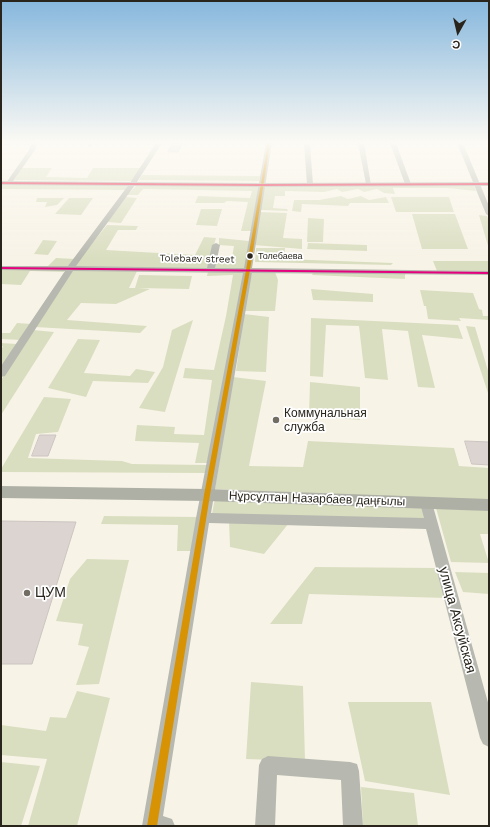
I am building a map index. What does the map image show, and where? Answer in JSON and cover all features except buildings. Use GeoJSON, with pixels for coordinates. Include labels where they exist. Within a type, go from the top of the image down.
{"type":"FeatureCollection","features":[{"type":"Feature","properties":{"kind":"main road"},"geometry":{"type":"LineString","coordinates":[[1,183],[261,185],[489,184]]}},
{"type":"Feature","properties":{"kind":"main road","name":"Нұрсұлтан Назарбаев даңғылы"},"geometry":{"type":"LineString","coordinates":[[1,492],[207,495],[489,505]]}},
{"type":"Feature","properties":{"kind":"street"},"geometry":{"type":"LineString","coordinates":[[156,826],[203,518],[248,270],[262,182]]}},
{"type":"Feature","properties":{"kind":"street"},"geometry":{"type":"LineString","coordinates":[[1,374],[70,269],[133,184]]}},
{"type":"Feature","properties":{"kind":"street"},"geometry":{"type":"LineString","coordinates":[[476,184],[489,214]]}},
{"type":"Feature","properties":{"kind":"street"},"geometry":{"type":"LineString","coordinates":[[210,270],[216,245]]}},
{"type":"Feature","properties":{"kind":"street","name":"Tolebaev street"},"geometry":{"type":"LineString","coordinates":[[1,268],[489,272]]}},
{"type":"Feature","properties":{"kind":"street","name":"улица Аксуйская"},"geometry":{"type":"LineString","coordinates":[[426,502],[489,738]]}},
{"type":"Feature","properties":{"kind":"street"},"geometry":{"type":"LineString","coordinates":[[203,518],[432,524]]}},
{"type":"Feature","properties":{"kind":"street"},"geometry":{"type":"LineString","coordinates":[[265,826],[268,765],[350,771],[353,826]]}},
{"type":"Feature","properties":{"kind":"green space"},"geometry":{"type":"Polygon","coordinates":[[[1,184],[130,185],[126,190],[1,189],[1,184]]]}},
{"type":"Feature","properties":{"kind":"green space"},"geometry":{"type":"Polygon","coordinates":[[[137,185],[259,186],[251,231],[241,231],[248,202],[227,201],[224,203],[195,203],[198,196],[250,198],[252,191],[143,189],[138,195],[127,195],[137,185]]]}},
{"type":"Feature","properties":{"kind":"green space"},"geometry":{"type":"Polygon","coordinates":[[[265,185],[474,185],[476,191],[447,188],[393,188],[395,194],[384,193],[377,189],[364,192],[358,189],[342,192],[337,189],[324,192],[285,191],[285,196],[275,196],[273,208],[287,209],[288,211],[260,210],[265,185]]]}},
{"type":"Feature","properties":{"kind":"green space"},"geometry":{"type":"Polygon","coordinates":[[[341,196],[348,199],[361,196],[369,200],[386,197],[389,203],[350,203],[348,206],[302,204],[301,212],[292,211],[294,200],[319,200],[341,196]]]}},
{"type":"Feature","properties":{"kind":"green space"},"geometry":{"type":"Polygon","coordinates":[[[126,197],[137,198],[121,223],[107,222],[126,197]]]}},
{"type":"Feature","properties":{"kind":"green space"},"geometry":{"type":"Polygon","coordinates":[[[391,197],[449,197],[454,212],[396,212],[391,197]]]}},
{"type":"Feature","properties":{"kind":"green space"},"geometry":{"type":"Polygon","coordinates":[[[37,198],[64,198],[57,205],[45,207],[47,202],[36,202],[37,198]]]}},
{"type":"Feature","properties":{"kind":"green space"},"geometry":{"type":"Polygon","coordinates":[[[69,198],[93,198],[81,215],[55,214],[69,198]]]}},
{"type":"Feature","properties":{"kind":"green space"},"geometry":{"type":"Polygon","coordinates":[[[201,209],[222,209],[217,226],[196,225],[201,209]]]}},
{"type":"Feature","properties":{"kind":"green space"},"geometry":{"type":"Polygon","coordinates":[[[260,212],[287,213],[283,238],[302,239],[302,249],[254,245],[260,212]]]}},
{"type":"Feature","properties":{"kind":"green space"},"geometry":{"type":"Polygon","coordinates":[[[412,214],[455,214],[468,249],[422,249],[412,214]]]}},
{"type":"Feature","properties":{"kind":"green space"},"geometry":{"type":"Polygon","coordinates":[[[479,215],[487,216],[489,220],[489,249],[479,215]]]}},
{"type":"Feature","properties":{"kind":"green space"},"geometry":{"type":"Polygon","coordinates":[[[308,218],[324,219],[323,242],[307,242],[308,218]]]}},
{"type":"Feature","properties":{"kind":"green space"},"geometry":{"type":"Polygon","coordinates":[[[107,225],[138,226],[136,230],[118,230],[106,250],[195,255],[204,237],[216,238],[207,269],[73,267],[107,225]]]}},
{"type":"Feature","properties":{"kind":"green space"},"geometry":{"type":"Polygon","coordinates":[[[219,238],[249,241],[245,268],[214,268],[216,263],[231,263],[234,246],[219,245],[219,238]]]}},
{"type":"Feature","properties":{"kind":"green space"},"geometry":{"type":"Polygon","coordinates":[[[43,240],[57,241],[48,255],[34,254],[43,240]]]}},
{"type":"Feature","properties":{"kind":"green space"},"geometry":{"type":"Polygon","coordinates":[[[308,243],[367,245],[367,251],[307,249],[308,243]]]}},
{"type":"Feature","properties":{"kind":"green space"},"geometry":{"type":"Polygon","coordinates":[[[256,248],[285,248],[284,259],[393,263],[391,265],[255,262],[256,248]]]}},
{"type":"Feature","properties":{"kind":"green space"},"geometry":{"type":"Polygon","coordinates":[[[56,258],[75,259],[67,268],[47,267],[56,258]]]}},
{"type":"Feature","properties":{"kind":"green space"},"geometry":{"type":"Polygon","coordinates":[[[433,261],[489,261],[489,271],[437,271],[433,261]]]}},
{"type":"Feature","properties":{"kind":"green space"},"geometry":{"type":"Polygon","coordinates":[[[1,269],[66,269],[64,272],[30,271],[21,285],[1,284],[1,269]]]}},
{"type":"Feature","properties":{"kind":"green space"},"geometry":{"type":"Polygon","coordinates":[[[138,269],[129,288],[135,288],[139,275],[192,276],[189,289],[138,288],[150,289],[116,304],[81,303],[67,320],[147,326],[140,333],[35,327],[73,270],[138,269]]]}},
{"type":"Feature","properties":{"kind":"green space"},"geometry":{"type":"Polygon","coordinates":[[[208,271],[246,272],[207,463],[195,463],[199,443],[135,441],[137,425],[175,427],[174,434],[204,435],[212,380],[183,378],[185,368],[214,370],[233,275],[207,276],[208,271]]]}},
{"type":"Feature","properties":{"kind":"green space"},"geometry":{"type":"Polygon","coordinates":[[[252,272],[275,272],[278,280],[275,311],[244,311],[252,272]]]}},
{"type":"Feature","properties":{"kind":"green space"},"geometry":{"type":"Polygon","coordinates":[[[313,273],[405,273],[405,279],[312,275],[313,273]]]}},
{"type":"Feature","properties":{"kind":"green space"},"geometry":{"type":"Polygon","coordinates":[[[311,289],[373,294],[373,302],[313,300],[311,289]]]}},
{"type":"Feature","properties":{"kind":"green space"},"geometry":{"type":"Polygon","coordinates":[[[420,290],[473,293],[479,309],[482,310],[483,316],[489,316],[489,320],[459,318],[461,321],[428,319],[426,306],[424,306],[420,290]]]}},
{"type":"Feature","properties":{"kind":"green space"},"geometry":{"type":"Polygon","coordinates":[[[244,314],[269,317],[266,372],[236,371],[244,314]]]}},
{"type":"Feature","properties":{"kind":"green space"},"geometry":{"type":"Polygon","coordinates":[[[311,318],[458,325],[463,339],[422,335],[435,388],[418,387],[408,331],[382,329],[388,380],[365,378],[359,326],[326,325],[323,377],[310,376],[311,318]]]}},
{"type":"Feature","properties":{"kind":"green space"},"geometry":{"type":"Polygon","coordinates":[[[193,320],[165,412],[139,408],[163,367],[172,330],[193,320]]]}},
{"type":"Feature","properties":{"kind":"green space"},"geometry":{"type":"Polygon","coordinates":[[[17,323],[32,324],[21,340],[1,339],[1,333],[10,333],[17,323]]]}},
{"type":"Feature","properties":{"kind":"green space"},"geometry":{"type":"Polygon","coordinates":[[[466,326],[475,327],[489,374],[489,393],[488,393],[466,326]]]}},
{"type":"Feature","properties":{"kind":"green space"},"geometry":{"type":"Polygon","coordinates":[[[33,330],[54,332],[1,415],[1,380],[33,330]]]}},
{"type":"Feature","properties":{"kind":"green space"},"geometry":{"type":"Polygon","coordinates":[[[78,339],[100,340],[84,373],[130,376],[136,369],[155,372],[148,383],[93,381],[86,397],[48,388],[78,339]]]}},
{"type":"Feature","properties":{"kind":"green space"},"geometry":{"type":"Polygon","coordinates":[[[1,343],[17,344],[1,368],[1,350],[3,346],[1,346],[1,343]]]}},
{"type":"Feature","properties":{"kind":"green space"},"geometry":{"type":"Polygon","coordinates":[[[233,377],[266,381],[249,466],[303,467],[308,441],[454,448],[459,466],[489,468],[489,501],[215,489],[233,377]]]}},
{"type":"Feature","properties":{"kind":"green space"},"geometry":{"type":"Polygon","coordinates":[[[310,382],[360,387],[360,420],[309,416],[310,382]]]}},
{"type":"Feature","properties":{"kind":"green space"},"geometry":{"type":"Polygon","coordinates":[[[44,397],[71,399],[58,432],[36,434],[28,458],[122,461],[132,464],[209,465],[208,473],[1,472],[1,469],[44,397]]]}},
{"type":"Feature","properties":{"kind":"green space"},"geometry":{"type":"Polygon","coordinates":[[[215,498],[422,504],[426,522],[212,514],[215,498]]]}},
{"type":"Feature","properties":{"kind":"green space"},"geometry":{"type":"Polygon","coordinates":[[[436,508],[489,510],[489,534],[480,534],[489,563],[451,562],[436,508]]]}},
{"type":"Feature","properties":{"kind":"green space"},"geometry":{"type":"Polygon","coordinates":[[[104,516],[198,517],[191,551],[177,551],[178,525],[101,524],[104,516]]]}},
{"type":"Feature","properties":{"kind":"green space"},"geometry":{"type":"Polygon","coordinates":[[[229,521],[289,523],[264,554],[230,547],[229,521]]]}},
{"type":"Feature","properties":{"kind":"green space"},"geometry":{"type":"Polygon","coordinates":[[[87,559],[129,560],[99,684],[76,685],[89,647],[78,645],[83,624],[56,621],[70,579],[87,559]]]}},
{"type":"Feature","properties":{"kind":"green space"},"geometry":{"type":"Polygon","coordinates":[[[315,567],[438,568],[446,598],[309,594],[302,624],[270,624],[315,567]]]}},
{"type":"Feature","properties":{"kind":"green space"},"geometry":{"type":"Polygon","coordinates":[[[455,572],[489,573],[489,594],[463,592],[455,572]]]}},
{"type":"Feature","properties":{"kind":"green space"},"geometry":{"type":"Polygon","coordinates":[[[251,682],[303,686],[305,761],[246,759],[251,682]]]}},
{"type":"Feature","properties":{"kind":"green space"},"geometry":{"type":"Polygon","coordinates":[[[77,691],[110,698],[77,826],[28,826],[47,759],[1,755],[1,725],[46,731],[50,717],[66,718],[77,691]]]}},
{"type":"Feature","properties":{"kind":"green space"},"geometry":{"type":"Polygon","coordinates":[[[348,702],[431,702],[450,795],[365,781],[348,702]]]}},
{"type":"Feature","properties":{"kind":"green space"},"geometry":{"type":"Polygon","coordinates":[[[1,762],[40,766],[21,826],[1,826],[1,762]]]}},
{"type":"Feature","properties":{"kind":"green space"},"geometry":{"type":"Polygon","coordinates":[[[361,787],[414,793],[418,826],[363,826],[361,787]]]}},
{"type":"Feature","properties":{"kind":"transit line"},"geometry":{"type":"LineString","coordinates":[[152,826],[207,495],[263,182]]}},
{"type":"Feature","properties":{"kind":"transit line"},"geometry":{"type":"LineString","coordinates":[[1,183],[261,185],[489,184]]}},
{"type":"Feature","properties":{"kind":"transit line"},"geometry":{"type":"LineString","coordinates":[[1,268],[489,273]]}},
{"type":"Feature","properties":{"kind":"place","name":"Толебаева"},"geometry":{"type":"Point","coordinates":[250,256]}},
{"type":"Feature","properties":{"kind":"place","name":"Коммунальная служба"},"geometry":{"type":"Point","coordinates":[276,420]}},
{"type":"Feature","properties":{"kind":"place","name":"ЦУМ"},"geometry":{"type":"Point","coordinates":[27,593]}}]}
